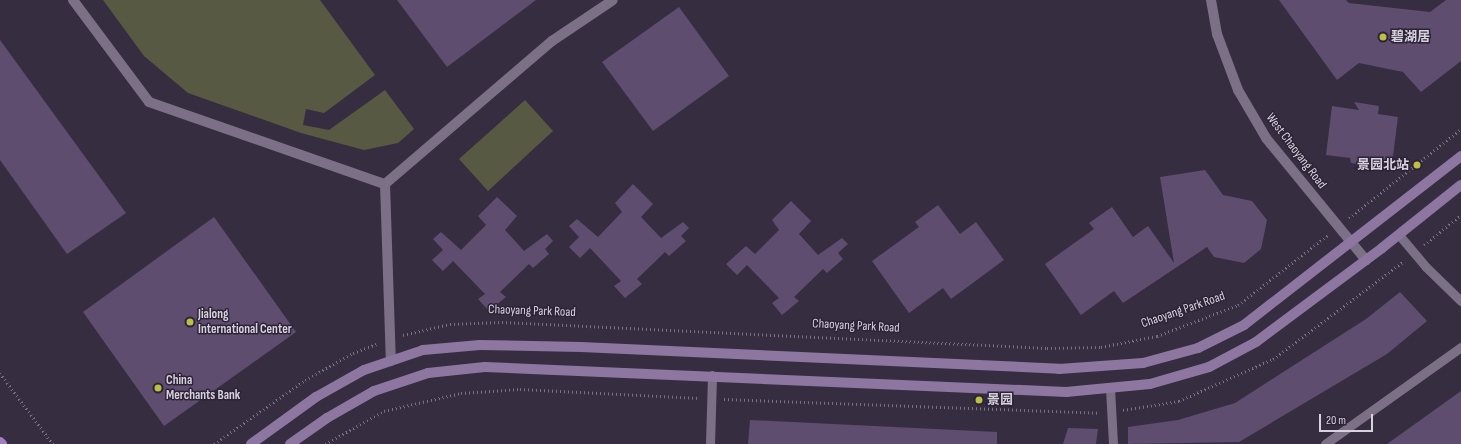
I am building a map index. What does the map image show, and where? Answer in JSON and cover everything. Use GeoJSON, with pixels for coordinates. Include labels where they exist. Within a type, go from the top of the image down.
{"type":"FeatureCollection","features":[{"type":"Feature","properties":{"kind":"main road"},"geometry":{"type":"LineString","coordinates":[[251,444],[316,397],[364,370],[423,350],[480,345],[580,346],[1059,369],[1142,363],[1198,348],[1244,325],[1353,242],[1461,156]]}},
{"type":"Feature","properties":{"kind":"main road"},"geometry":{"type":"LineString","coordinates":[[290,444],[328,418],[374,391],[428,373],[485,367],[712,375],[1066,392],[1150,384],[1209,367],[1256,342],[1399,235],[1461,185]]}},
{"type":"Feature","properties":{"kind":"street"},"geometry":{"type":"LineString","coordinates":[[73,0],[149,102],[385,184]]}},
{"type":"Feature","properties":{"kind":"street"},"geometry":{"type":"LineString","coordinates":[[385,184],[552,41],[613,0]]}},
{"type":"Feature","properties":{"kind":"street","name":"West Chaoyang Road"},"geometry":{"type":"LineString","coordinates":[[1211,0],[1217,34],[1238,90],[1266,138],[1338,227],[1353,242],[1366,260]]}},
{"type":"Feature","properties":{"kind":"street"},"geometry":{"type":"LineString","coordinates":[[385,184],[391,361]]}},
{"type":"Feature","properties":{"kind":"lane"},"geometry":{"type":"LineString","coordinates":[[1399,235],[1426,267],[1461,301]]}},
{"type":"Feature","properties":{"kind":"lane"},"geometry":{"type":"LineString","coordinates":[[1325,444],[1461,347]]}},
{"type":"Feature","properties":{"kind":"lane"},"geometry":{"type":"LineString","coordinates":[[710,444],[712,375]]}},
{"type":"Feature","properties":{"kind":"lane"},"geometry":{"type":"LineString","coordinates":[[1110,388],[1113,444]]}},
{"type":"Feature","properties":{"kind":"path","name":"Chaoyang Park Road"},"geometry":{"type":"LineString","coordinates":[[214,444],[305,380],[353,353],[390,338],[450,324],[502,322],[1047,348],[1101,347],[1157,336],[1238,305],[1461,129]]}},
{"type":"Feature","properties":{"kind":"path"},"geometry":{"type":"LineString","coordinates":[[0,373],[53,444]]}},
{"type":"Feature","properties":{"kind":"green space"},"geometry":{"type":"Polygon","coordinates":[[[103,0],[320,0],[375,75],[324,113],[306,109],[303,125],[329,130],[385,90],[414,129],[398,143],[364,150],[301,133],[188,93],[144,56],[103,0]]]}},
{"type":"Feature","properties":{"kind":"green space"},"geometry":{"type":"Polygon","coordinates":[[[525,100],[553,131],[488,191],[459,159],[525,100]]]}},
{"type":"Feature","properties":{"kind":"building"},"geometry":{"type":"Polygon","coordinates":[[[397,0],[536,0],[447,67],[397,0]]]}},
{"type":"Feature","properties":{"kind":"building","name":"碧湖居"},"geometry":{"type":"Polygon","coordinates":[[[1279,0],[1346,0],[1349,3],[1430,12],[1446,0],[1461,0],[1461,61],[1421,92],[1403,72],[1359,63],[1337,80],[1279,0]]]}},
{"type":"Feature","properties":{"kind":"building"},"geometry":{"type":"Polygon","coordinates":[[[679,7],[729,76],[653,131],[602,62],[679,7]]]}},
{"type":"Feature","properties":{"kind":"building"},"geometry":{"type":"Polygon","coordinates":[[[0,40],[126,213],[67,254],[0,160],[0,40]]]}},
{"type":"Feature","properties":{"kind":"building"},"geometry":{"type":"Polygon","coordinates":[[[1354,102],[1379,106],[1378,114],[1398,117],[1392,164],[1373,161],[1372,166],[1351,163],[1350,158],[1326,155],[1332,106],[1359,110],[1354,102]]]}},
{"type":"Feature","properties":{"kind":"building"},"geometry":{"type":"Polygon","coordinates":[[[1205,170],[1223,195],[1252,201],[1267,220],[1261,249],[1244,263],[1214,257],[1207,247],[1123,303],[1114,291],[1081,315],[1045,264],[1094,229],[1089,223],[1112,207],[1133,237],[1148,226],[1174,263],[1160,177],[1205,170]]]}},
{"type":"Feature","properties":{"kind":"building"},"geometry":{"type":"Polygon","coordinates":[[[633,184],[653,204],[641,217],[661,238],[683,222],[689,228],[681,236],[686,241],[669,256],[665,252],[637,279],[642,284],[625,298],[614,286],[621,281],[590,248],[580,258],[569,247],[579,237],[569,226],[577,219],[598,237],[622,212],[615,203],[633,184]]]}},
{"type":"Feature","properties":{"kind":"building"},"geometry":{"type":"Polygon","coordinates":[[[497,197],[517,216],[505,230],[524,251],[547,234],[553,241],[545,249],[549,254],[533,268],[529,264],[500,292],[506,297],[489,311],[478,299],[485,294],[453,261],[443,271],[432,260],[443,250],[433,239],[441,232],[461,250],[486,225],[478,216],[497,197]]]}},
{"type":"Feature","properties":{"kind":"building"},"geometry":{"type":"Polygon","coordinates":[[[791,201],[811,221],[799,234],[818,255],[842,238],[848,244],[838,253],[843,259],[827,273],[823,269],[794,297],[799,301],[782,315],[772,303],[779,298],[747,265],[737,275],[726,264],[746,246],[755,254],[779,230],[772,220],[791,201]]]}},
{"type":"Feature","properties":{"kind":"building"},"geometry":{"type":"Polygon","coordinates":[[[938,205],[960,234],[976,222],[1004,260],[951,299],[943,288],[909,313],[872,261],[919,227],[915,222],[938,205]]]}},
{"type":"Feature","properties":{"kind":"building","name":"Jialong International Center"},"geometry":{"type":"Polygon","coordinates":[[[214,217],[296,332],[164,426],[83,312],[214,217]]]}},
{"type":"Feature","properties":{"kind":"building"},"geometry":{"type":"Polygon","coordinates":[[[1400,292],[1427,321],[1387,354],[1239,442],[1128,444],[1128,427],[1178,420],[1235,403],[1366,319],[1400,292]]]}},
{"type":"Feature","properties":{"kind":"building"},"geometry":{"type":"Polygon","coordinates":[[[1461,391],[1461,444],[1387,444],[1461,391]]]}},
{"type":"Feature","properties":{"kind":"building"},"geometry":{"type":"Polygon","coordinates":[[[750,420],[997,432],[997,444],[748,444],[750,420]]]}},
{"type":"Feature","properties":{"kind":"building"},"geometry":{"type":"Polygon","coordinates":[[[1068,428],[1098,429],[1096,444],[1063,444],[1068,428]]]}},
{"type":"Feature","properties":{"kind":"place","name":"碧湖居"},"geometry":{"type":"Point","coordinates":[1383,37]}},
{"type":"Feature","properties":{"kind":"place","name":"景园北站"},"geometry":{"type":"Point","coordinates":[1417,165]}},
{"type":"Feature","properties":{"kind":"place","name":"Jialong International Center"},"geometry":{"type":"Point","coordinates":[190,322]}},
{"type":"Feature","properties":{"kind":"place","name":"China Merchants Bank"},"geometry":{"type":"Point","coordinates":[158,388]}},
{"type":"Feature","properties":{"kind":"place","name":"景园"},"geometry":{"type":"Point","coordinates":[979,400]}}]}
